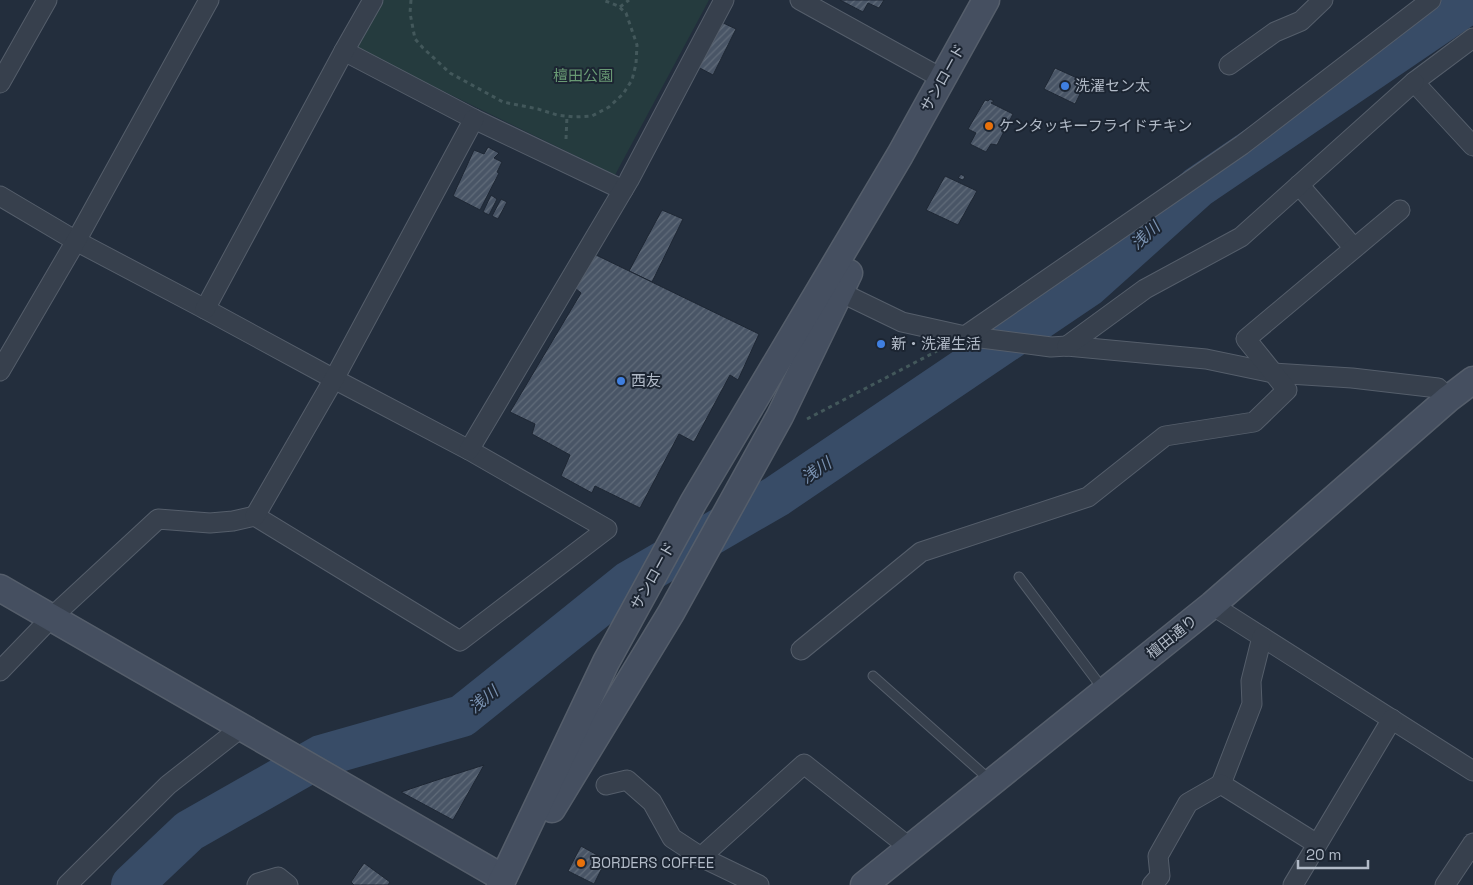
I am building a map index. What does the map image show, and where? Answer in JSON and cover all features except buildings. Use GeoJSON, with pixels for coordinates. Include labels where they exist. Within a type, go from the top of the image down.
{"type":"FeatureCollection","features":[{"type":"Feature","properties":{"kind":"street"},"geometry":{"type":"LineString","coordinates":[[0,82],[47,0]]}},
{"type":"Feature","properties":{"kind":"street"},"geometry":{"type":"LineString","coordinates":[[0,371],[76,241],[209,0]]}},
{"type":"Feature","properties":{"kind":"street"},"geometry":{"type":"LineString","coordinates":[[205,309],[373,0]]}},
{"type":"Feature","properties":{"kind":"street"},"geometry":{"type":"LineString","coordinates":[[469,450],[623,190],[724,0]]}},
{"type":"Feature","properties":{"kind":"street"},"geometry":{"type":"LineString","coordinates":[[800,0],[943,79]]}},
{"type":"Feature","properties":{"kind":"street","name":"サンロード"},"geometry":{"type":"LineString","coordinates":[[502,882],[606,662],[694,503],[832,289],[900,155],[986,0]]}},
{"type":"Feature","properties":{"kind":"street"},"geometry":{"type":"LineString","coordinates":[[1228,65],[1275,32],[1301,21],[1323,0]]}},
{"type":"Feature","properties":{"kind":"street"},"geometry":{"type":"LineString","coordinates":[[972,337],[1242,146],[1431,0]]}},
{"type":"Feature","properties":{"kind":"street"},"geometry":{"type":"LineString","coordinates":[[1059,347],[1145,289],[1241,237],[1414,82],[1473,38]]}},
{"type":"Feature","properties":{"kind":"street"},"geometry":{"type":"LineString","coordinates":[[344,51],[474,119],[623,190]]}},
{"type":"Feature","properties":{"kind":"street"},"geometry":{"type":"LineString","coordinates":[[1414,82],[1473,146]]}},
{"type":"Feature","properties":{"kind":"street"},"geometry":{"type":"LineString","coordinates":[[255,516],[334,379],[474,119]]}},
{"type":"Feature","properties":{"kind":"street"},"geometry":{"type":"LineString","coordinates":[[1299,185],[1354,248]]}},
{"type":"Feature","properties":{"kind":"street"},"geometry":{"type":"LineString","coordinates":[[0,196],[76,241],[469,450],[607,529],[460,641],[255,516],[233,521],[210,523],[158,519],[52,617],[0,671]]}},
{"type":"Feature","properties":{"kind":"street"},"geometry":{"type":"LineString","coordinates":[[801,650],[921,552],[1088,497],[1165,436],[1254,422],[1287,390],[1246,339],[1400,210]]}},
{"type":"Feature","properties":{"kind":"street"},"geometry":{"type":"LineString","coordinates":[[0,588],[362,797],[502,882],[560,796],[672,613],[780,416],[832,289],[902,322],[972,337],[1059,347],[1206,359],[1273,372],[1352,378],[1438,388],[1448,400]]}},
{"type":"Feature","properties":{"kind":"street","name":"檀田通り"},"geometry":{"type":"LineString","coordinates":[[864,885],[1212,605],[1473,380]]}},
{"type":"Feature","properties":{"kind":"street"},"geometry":{"type":"LineString","coordinates":[[1212,605],[1473,771]]}},
{"type":"Feature","properties":{"kind":"street"},"geometry":{"type":"LineString","coordinates":[[1152,885],[1160,876],[1158,856],[1188,803],[1221,784],[1252,704],[1251,681],[1262,637]]}},
{"type":"Feature","properties":{"kind":"street"},"geometry":{"type":"LineString","coordinates":[[1293,885],[1392,719]]}},
{"type":"Feature","properties":{"kind":"street"},"geometry":{"type":"LineString","coordinates":[[67,885],[168,785],[249,731]]}},
{"type":"Feature","properties":{"kind":"street"},"geometry":{"type":"LineString","coordinates":[[701,857],[804,764],[910,848]]}},
{"type":"Feature","properties":{"kind":"street"},"geometry":{"type":"LineString","coordinates":[[606,785],[627,780],[652,802],[672,838],[701,857],[759,885]]}},
{"type":"Feature","properties":{"kind":"street"},"geometry":{"type":"LineString","coordinates":[[1221,784],[1318,844]]}},
{"type":"Feature","properties":{"kind":"street"},"geometry":{"type":"LineString","coordinates":[[1445,885],[1473,843]]}},
{"type":"Feature","properties":{"kind":"street"},"geometry":{"type":"LineString","coordinates":[[257,885],[258,883],[278,877],[288,885]]}},
{"type":"Feature","properties":{"kind":"lane"},"geometry":{"type":"LineString","coordinates":[[1019,577],[1105,691]]}},
{"type":"Feature","properties":{"kind":"lane"},"geometry":{"type":"LineString","coordinates":[[873,676],[992,782]]}},
{"type":"Feature","properties":{"kind":"path"},"geometry":{"type":"LineString","coordinates":[[411,0],[410,13],[415,39],[422,48],[450,73],[502,102],[557,115],[574,117],[592,116],[609,107],[623,94],[632,80],[636,64],[637,45],[626,13],[620,7],[603,0]]}},
{"type":"Feature","properties":{"kind":"path"},"geometry":{"type":"LineString","coordinates":[[620,7],[629,0]]}},
{"type":"Feature","properties":{"kind":"path"},"geometry":{"type":"LineString","coordinates":[[780,416],[804,420],[972,337]]}},
{"type":"Feature","properties":{"kind":"green space","name":"檀田公園"},"geometry":{"type":"Polygon","coordinates":[[[383,0],[709,0],[615,175],[357,49],[383,0]]]}},
{"type":"Feature","properties":{"kind":"waterway","name":"浅川"},"geometry":{"type":"LineString","coordinates":[[132,885],[189,831],[321,756],[462,716],[629,582],[777,496],[1089,285],[1198,187],[1473,0]]}},
{"type":"Feature","properties":{"kind":"place","name":"洗濯セン太"},"geometry":{"type":"Point","coordinates":[1065,86]}},
{"type":"Feature","properties":{"kind":"place","name":"ケンタッキーフライドチキン"},"geometry":{"type":"Point","coordinates":[989,126]}},
{"type":"Feature","properties":{"kind":"place","name":"新・洗濯生活"},"geometry":{"type":"Point","coordinates":[881,344]}},
{"type":"Feature","properties":{"kind":"place","name":"西友"},"geometry":{"type":"Point","coordinates":[621,381]}},
{"type":"Feature","properties":{"kind":"place","name":"BORDERS COFFEE"},"geometry":{"type":"Point","coordinates":[581,863]}}]}
